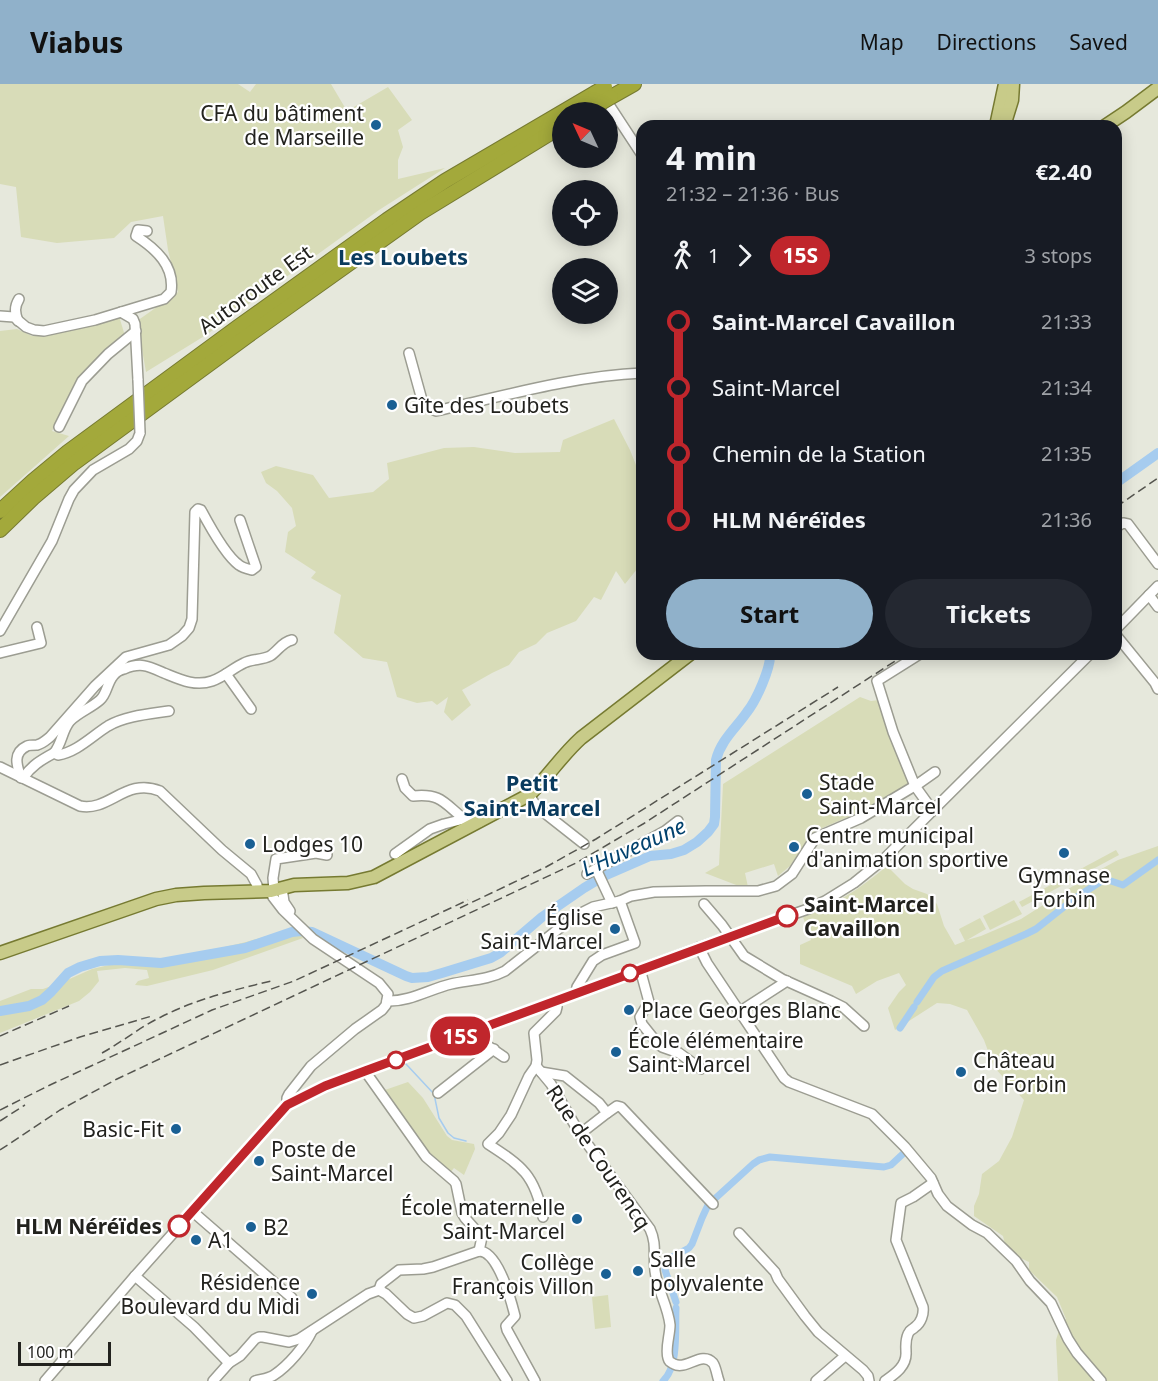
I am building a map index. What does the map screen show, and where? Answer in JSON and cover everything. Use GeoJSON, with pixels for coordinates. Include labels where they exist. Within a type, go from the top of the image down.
{"type":"FeatureCollection","features":[{"type":"Feature","properties":{"kind":"highway","name":"Autoroute Est"},"geometry":{"type":"LineString","coordinates":[[0,511],[68,452],[387,220],[445,181],[603,91],[634,84]]}},
{"type":"Feature","properties":{"kind":"highway","name":"Autoroute Est"},"geometry":{"type":"LineString","coordinates":[[0,530],[74,463],[256,330],[420,213],[552,132]]}},
{"type":"Feature","properties":{"kind":"main road"},"geometry":{"type":"LineString","coordinates":[[997,120],[1005,84]]}},
{"type":"Feature","properties":{"kind":"main road"},"geometry":{"type":"LineString","coordinates":[[1012,120],[1014,84]]}},
{"type":"Feature","properties":{"kind":"main road"},"geometry":{"type":"LineString","coordinates":[[1114,120],[1158,86]]}},
{"type":"Feature","properties":{"kind":"main road"},"geometry":{"type":"LineString","coordinates":[[1006,120],[1012,100]]}},
{"type":"Feature","properties":{"kind":"main road"},"geometry":{"type":"LineString","coordinates":[[669,670],[679,660]]}},
{"type":"Feature","properties":{"kind":"main road"},"geometry":{"type":"LineString","coordinates":[[0,953],[156,899],[204,893],[251,892],[294,885],[348,882],[374,877],[529,795],[581,738],[682,660]]}},
{"type":"Feature","properties":{"kind":"street"},"geometry":{"type":"LineString","coordinates":[[603,91],[609,105],[636,146]]}},
{"type":"Feature","properties":{"kind":"street"},"geometry":{"type":"LineString","coordinates":[[0,316],[9,316],[26,327],[44,331],[95,320],[165,298],[171,292],[171,276],[166,265],[150,244],[136,236],[138,231],[147,231]]}},
{"type":"Feature","properties":{"kind":"street"},"geometry":{"type":"LineString","coordinates":[[18,321],[15,304],[19,298]]}},
{"type":"Feature","properties":{"kind":"street"},"geometry":{"type":"LineString","coordinates":[[0,631],[52,541],[74,490],[93,470],[129,449],[140,433],[136,330],[133,319],[121,312]]}},
{"type":"Feature","properties":{"kind":"street"},"geometry":{"type":"LineString","coordinates":[[59,427],[82,381],[136,330]]}},
{"type":"Feature","properties":{"kind":"street"},"geometry":{"type":"LineString","coordinates":[[409,353],[424,405],[436,411],[557,384],[636,373]]}},
{"type":"Feature","properties":{"kind":"street"},"geometry":{"type":"LineString","coordinates":[[22,778],[16,759],[24,748],[43,743],[50,737],[95,686],[126,657],[169,645],[189,628],[192,619],[195,512],[198,509],[201,510],[233,560],[245,568],[252,570],[256,567],[240,520]]}},
{"type":"Feature","properties":{"kind":"street"},"geometry":{"type":"LineString","coordinates":[[1122,524],[1128,524],[1158,564]]}},
{"type":"Feature","properties":{"kind":"street"},"geometry":{"type":"LineString","coordinates":[[1122,622],[1158,586]]}},
{"type":"Feature","properties":{"kind":"street"},"geometry":{"type":"LineString","coordinates":[[1149,596],[1158,607]]}},
{"type":"Feature","properties":{"kind":"street"},"geometry":{"type":"LineString","coordinates":[[0,653],[41,643],[37,627]]}},
{"type":"Feature","properties":{"kind":"street"},"geometry":{"type":"LineString","coordinates":[[22,778],[36,763],[54,753],[68,723],[101,699],[113,675],[118,671],[134,665],[142,665],[179,680],[196,684],[212,681],[245,662],[268,657],[287,641],[292,640]]}},
{"type":"Feature","properties":{"kind":"street"},"geometry":{"type":"LineString","coordinates":[[1122,642],[1155,682],[1158,689]]}},
{"type":"Feature","properties":{"kind":"street"},"geometry":{"type":"LineString","coordinates":[[912,660],[878,686],[892,732],[915,786],[933,811]]}},
{"type":"Feature","properties":{"kind":"street"},"geometry":{"type":"LineString","coordinates":[[45,1381],[287,1105],[325,1086],[825,901],[854,883],[885,858],[1084,660]]}},
{"type":"Feature","properties":{"kind":"street"},"geometry":{"type":"LineString","coordinates":[[225,674],[251,709]]}},
{"type":"Feature","properties":{"kind":"street"},"geometry":{"type":"LineString","coordinates":[[54,753],[58,755],[66,753],[107,726],[169,711]]}},
{"type":"Feature","properties":{"kind":"street"},"geometry":{"type":"LineString","coordinates":[[0,767],[88,808],[132,789],[147,788],[160,791],[243,869],[251,892]]}},
{"type":"Feature","properties":{"kind":"street"},"geometry":{"type":"LineString","coordinates":[[387,1001],[399,1001],[448,985],[496,976],[581,912],[593,907],[654,892],[758,891],[776,886],[792,874],[815,838],[861,818],[935,772]]}},
{"type":"Feature","properties":{"kind":"street"},"geometry":{"type":"LineString","coordinates":[[402,779],[405,788],[413,796],[436,797],[464,819]]}},
{"type":"Feature","properties":{"kind":"street"},"geometry":{"type":"LineString","coordinates":[[529,795],[538,808],[584,844]]}},
{"type":"Feature","properties":{"kind":"street"},"geometry":{"type":"LineString","coordinates":[[396,854],[430,829],[471,818],[480,822]]}},
{"type":"Feature","properties":{"kind":"street"},"geometry":{"type":"LineString","coordinates":[[576,993],[577,987],[594,961],[602,955],[635,943],[616,902],[594,872],[665,831],[678,821]]}},
{"type":"Feature","properties":{"kind":"street"},"geometry":{"type":"LineString","coordinates":[[287,1105],[289,1094],[311,1066],[355,1029],[382,1010],[387,1001],[388,994],[379,983],[313,939],[273,897],[276,860],[316,853],[327,855]]}},
{"type":"Feature","properties":{"kind":"street"},"geometry":{"type":"LineString","coordinates":[[704,904],[744,956],[784,980],[843,1007],[864,1026]]}},
{"type":"Feature","properties":{"kind":"street"},"geometry":{"type":"LineString","coordinates":[[699,947],[707,963],[787,1081],[872,1114],[905,1147],[931,1178],[938,1194],[947,1206],[987,1233],[1016,1261],[1050,1303],[1077,1353],[1101,1381]]}},
{"type":"Feature","properties":{"kind":"street"},"geometry":{"type":"LineString","coordinates":[[640,969],[649,1002],[640,1017],[642,1024],[658,1044],[679,1053],[700,1069]]}},
{"type":"Feature","properties":{"kind":"street"},"geometry":{"type":"LineString","coordinates":[[740,1012],[784,980]]}},
{"type":"Feature","properties":{"kind":"street"},"geometry":{"type":"LineString","coordinates":[[538,1069],[534,1033],[556,1011],[555,1000]]}},
{"type":"Feature","properties":{"kind":"street"},"geometry":{"type":"LineString","coordinates":[[469,1033],[504,1057]]}},
{"type":"Feature","properties":{"kind":"street"},"geometry":{"type":"LineString","coordinates":[[438,1093],[494,1049]]}},
{"type":"Feature","properties":{"kind":"street"},"geometry":{"type":"LineString","coordinates":[[538,1069],[565,1076],[608,1113]]}},
{"type":"Feature","properties":{"kind":"street"},"geometry":{"type":"LineString","coordinates":[[538,1069],[529,1076],[511,1115],[488,1144],[520,1166],[531,1180],[539,1198],[543,1217]]}},
{"type":"Feature","properties":{"kind":"street","name":"Rue de Courencq"},"geometry":{"type":"LineString","coordinates":[[538,1069],[551,1084],[580,1134],[653,1235],[655,1272],[670,1323],[667,1355],[674,1364],[684,1366],[704,1359],[713,1363],[719,1381]]}},
{"type":"Feature","properties":{"kind":"street"},"geometry":{"type":"LineString","coordinates":[[365,1071],[426,1157],[454,1181],[462,1213],[482,1237],[479,1251]]}},
{"type":"Feature","properties":{"kind":"street"},"geometry":{"type":"LineString","coordinates":[[580,1134],[617,1106],[621,1107],[711,1202]]}},
{"type":"Feature","properties":{"kind":"street"},"geometry":{"type":"LineString","coordinates":[[885,1381],[899,1372],[907,1354],[905,1345],[908,1334],[917,1326],[924,1312],[896,1240],[901,1203],[933,1183]]}},
{"type":"Feature","properties":{"kind":"street"},"geometry":{"type":"LineString","coordinates":[[192,1211],[292,1298]]}},
{"type":"Feature","properties":{"kind":"street"},"geometry":{"type":"LineString","coordinates":[[739,1233],[775,1272],[818,1332],[863,1371],[869,1381]]}},
{"type":"Feature","properties":{"kind":"street"},"geometry":{"type":"LineString","coordinates":[[213,1381],[255,1339],[263,1337],[289,1342],[299,1339],[369,1294],[379,1290],[381,1284],[399,1269],[433,1267],[484,1251],[498,1268],[507,1287],[515,1316],[506,1326],[535,1381]]}},
{"type":"Feature","properties":{"kind":"street"},"geometry":{"type":"LineString","coordinates":[[135,1276],[194,1327],[229,1363]]}},
{"type":"Feature","properties":{"kind":"street"},"geometry":{"type":"LineString","coordinates":[[379,1290],[414,1318],[423,1316],[442,1305],[452,1303],[455,1305],[466,1316],[507,1381]]}},
{"type":"Feature","properties":{"kind":"street"},"geometry":{"type":"LineString","coordinates":[[255,1381],[273,1379],[307,1342],[312,1330]]}},
{"type":"Feature","properties":{"kind":"street"},"geometry":{"type":"LineString","coordinates":[[816,1381],[845,1356]]}},
{"type":"Feature","properties":{"kind":"green space"},"geometry":{"type":"Polygon","coordinates":[[[0,84],[238,84],[250,92],[256,84],[331,84],[347,111],[388,87],[412,120],[398,130],[403,147],[398,160],[398,179],[445,168],[379,210],[206,335],[146,372],[137,321],[178,292],[163,216],[131,222],[114,238],[57,243],[21,237],[16,187],[0,184],[0,84]]]}},
{"type":"Feature","properties":{"kind":"green space"},"geometry":{"type":"Polygon","coordinates":[[[119,316],[125,336],[78,381],[52,431],[69,436],[0,497],[0,331],[17,329],[32,336],[119,316]]]}},
{"type":"Feature","properties":{"kind":"green space"},"geometry":{"type":"Polygon","coordinates":[[[614,419],[636,465],[636,570],[625,584],[616,571],[601,600],[594,597],[576,621],[547,633],[536,644],[519,652],[509,665],[462,690],[471,705],[452,721],[444,712],[448,697],[437,705],[432,701],[417,703],[397,697],[387,662],[363,658],[334,633],[341,595],[311,578],[316,572],[285,552],[288,532],[296,526],[292,508],[277,491],[266,483],[261,472],[276,466],[313,475],[329,498],[373,492],[389,479],[387,463],[444,448],[474,447],[515,453],[560,452],[563,440],[614,419]]]}},
{"type":"Feature","properties":{"kind":"green space","name":"Stade Saint-Marcel"},"geometry":{"type":"Polygon","coordinates":[[[860,697],[871,701],[879,700],[911,781],[878,804],[813,832],[790,866],[778,876],[774,864],[745,873],[748,887],[744,888],[705,873],[719,865],[723,784],[860,697]]]}},
{"type":"Feature","properties":{"kind":"green space"},"geometry":{"type":"Polygon","coordinates":[[[1158,846],[1158,1381],[1058,1381],[1056,1340],[1062,1321],[1066,1319],[1057,1297],[1029,1270],[1029,1262],[1006,1248],[1003,1236],[974,1216],[974,1206],[979,1194],[982,1174],[999,1161],[1012,1137],[1024,1100],[994,1067],[984,1040],[967,1010],[950,1004],[937,1003],[895,1030],[888,1008],[906,985],[899,973],[877,981],[856,994],[852,986],[800,964],[800,945],[811,940],[803,917],[847,895],[887,866],[905,884],[927,894],[937,904],[944,926],[955,945],[965,941],[959,929],[980,918],[986,929],[967,940],[1021,919],[1118,860],[1158,846]]]}},
{"type":"Feature","properties":{"kind":"green space"},"geometry":{"type":"Polygon","coordinates":[[[1116,850],[1119,855],[1022,907],[1019,902],[1116,850]]]}},
{"type":"Feature","properties":{"kind":"green space"},"geometry":{"type":"Polygon","coordinates":[[[1014,900],[1022,914],[990,930],[983,916],[1014,900]]]}},
{"type":"Feature","properties":{"kind":"green space"},"geometry":{"type":"Polygon","coordinates":[[[294,928],[303,938],[213,970],[147,986],[135,985],[138,981],[149,978],[147,970],[125,968],[97,971],[99,981],[79,1001],[0,1033],[0,1001],[31,989],[43,989],[92,969],[122,962],[148,965],[294,928]]]}},
{"type":"Feature","properties":{"kind":"green space"},"geometry":{"type":"Polygon","coordinates":[[[408,1082],[423,1098],[447,1136],[452,1140],[474,1144],[475,1149],[464,1175],[454,1168],[449,1174],[429,1157],[382,1091],[408,1082]]]}},
{"type":"Feature","properties":{"kind":"green space"},"geometry":{"type":"Polygon","coordinates":[[[608,1295],[611,1327],[595,1329],[592,1297],[608,1295]]]}},
{"type":"Feature","properties":{"kind":"waterway","name":"L'Huveaune"},"geometry":{"type":"LineString","coordinates":[[1122,479],[1158,453]]}},
{"type":"Feature","properties":{"kind":"waterway","name":"L'Huveaune"},"geometry":{"type":"LineString","coordinates":[[0,1011],[29,1006],[42,1000],[68,973],[100,961],[161,963],[245,948],[301,931],[312,932],[412,978],[428,977],[491,958],[542,917],[604,876],[650,856],[684,850],[708,832],[714,824],[715,817],[718,753],[755,700],[766,676],[770,660]]}},
{"type":"Feature","properties":{"kind":"waterway"},"geometry":{"type":"LineString","coordinates":[[917,1002],[934,977],[942,971],[1036,929],[1100,882],[1108,880],[1123,885],[1158,860]]}},
{"type":"Feature","properties":{"kind":"waterway"},"geometry":{"type":"LineString","coordinates":[[900,1028],[914,1007]]}},
{"type":"Feature","properties":{"kind":"waterway"},"geometry":{"type":"LineString","coordinates":[[406,1064],[434,1094],[439,1118],[448,1133],[454,1138],[466,1141]]}},
{"type":"Feature","properties":{"kind":"waterway"},"geometry":{"type":"LineString","coordinates":[[676,1302],[665,1270],[665,1263],[668,1259],[689,1248],[708,1205],[759,1160],[770,1157],[884,1167],[891,1165],[906,1151]]}},
{"type":"Feature","properties":{"kind":"waterway"},"geometry":{"type":"LineString","coordinates":[[663,1381],[672,1366],[674,1357],[676,1308]]}},
{"type":"Feature","properties":{"kind":"railway"},"geometry":{"type":"LineString","coordinates":[[1122,503],[1158,478]]}},
{"type":"Feature","properties":{"kind":"railway"},"geometry":{"type":"LineString","coordinates":[[0,1150],[60,1110],[117,1079],[576,863],[643,824],[897,660]]}},
{"type":"Feature","properties":{"kind":"railway"},"geometry":{"type":"LineString","coordinates":[[460,908],[546,867],[596,839],[838,687]]}},
{"type":"Feature","properties":{"kind":"railway"},"geometry":{"type":"LineString","coordinates":[[0,1110],[212,1010],[294,981],[468,900]]}},
{"type":"Feature","properties":{"kind":"railway"},"geometry":{"type":"LineString","coordinates":[[102,1053],[146,1025],[188,1005],[271,981]]}},
{"type":"Feature","properties":{"kind":"railway"},"geometry":{"type":"LineString","coordinates":[[0,1036],[69,1006]]}},
{"type":"Feature","properties":{"kind":"railway"},"geometry":{"type":"LineString","coordinates":[[0,1065],[80,1037],[152,1016]]}},
{"type":"Feature","properties":{"kind":"railway"},"geometry":{"type":"LineString","coordinates":[[0,1121],[25,1105]]}},
{"type":"Feature","properties":{"kind":"bus line","name":"15S"},"geometry":{"type":"LineString","coordinates":[[179,1226],[287,1105],[311,1092],[787,916]]}},
{"type":"Feature","properties":{"kind":"place","name":"CFA du bâtiment de Marseille"},"geometry":{"type":"Point","coordinates":[376,125]}},
{"type":"Feature","properties":{"kind":"place","name":"Gîte des Loubets"},"geometry":{"type":"Point","coordinates":[392,405]}},
{"type":"Feature","properties":{"kind":"place","name":"Stade Saint-Marcel"},"geometry":{"type":"Point","coordinates":[807,794]}},
{"type":"Feature","properties":{"kind":"place","name":"Lodges 10"},"geometry":{"type":"Point","coordinates":[250,844]}},
{"type":"Feature","properties":{"kind":"place","name":"Centre municipal d'animation sportive"},"geometry":{"type":"Point","coordinates":[794,847]}},
{"type":"Feature","properties":{"kind":"place","name":"Gymnase Forbin"},"geometry":{"type":"Point","coordinates":[1064,853]}},
{"type":"Feature","properties":{"kind":"place","name":"Saint-Marcel Cavaillon"},"geometry":{"type":"Point","coordinates":[787,916]}},
{"type":"Feature","properties":{"kind":"place","name":"Église Saint-Marcel"},"geometry":{"type":"Point","coordinates":[615,929]}},
{"type":"Feature","properties":{"kind":"place","name":"Place Georges Blanc"},"geometry":{"type":"Point","coordinates":[629,1010]}},
{"type":"Feature","properties":{"kind":"place","name":"École élémentaire Saint-Marcel"},"geometry":{"type":"Point","coordinates":[616,1052]}},
{"type":"Feature","properties":{"kind":"place","name":"Château de Forbin"},"geometry":{"type":"Point","coordinates":[961,1072]}},
{"type":"Feature","properties":{"kind":"place","name":"Basic-Fit"},"geometry":{"type":"Point","coordinates":[176,1129]}},
{"type":"Feature","properties":{"kind":"place","name":"Poste de Saint-Marcel"},"geometry":{"type":"Point","coordinates":[259,1161]}},
{"type":"Feature","properties":{"kind":"place","name":"École maternelle Saint-Marcel"},"geometry":{"type":"Point","coordinates":[577,1219]}},
{"type":"Feature","properties":{"kind":"place","name":"HLM Néréïdes"},"geometry":{"type":"Point","coordinates":[179,1226]}},
{"type":"Feature","properties":{"kind":"place","name":"B2"},"geometry":{"type":"Point","coordinates":[251,1227]}},
{"type":"Feature","properties":{"kind":"place","name":"A1"},"geometry":{"type":"Point","coordinates":[196,1240]}},
{"type":"Feature","properties":{"kind":"place","name":"Salle polyvalente"},"geometry":{"type":"Point","coordinates":[638,1271]}},
{"type":"Feature","properties":{"kind":"place","name":"Collège François Villon"},"geometry":{"type":"Point","coordinates":[606,1274]}},
{"type":"Feature","properties":{"kind":"place","name":"Résidence Boulevard du Midi"},"geometry":{"type":"Point","coordinates":[312,1294]}},
{"type":"Feature","properties":{"kind":"district","name":"Les Loubets"},"geometry":{"type":"Point","coordinates":[403,256]}},
{"type":"Feature","properties":{"kind":"district","name":"Petit Saint-Marcel"},"geometry":{"type":"Point","coordinates":[532,794]}}]}
